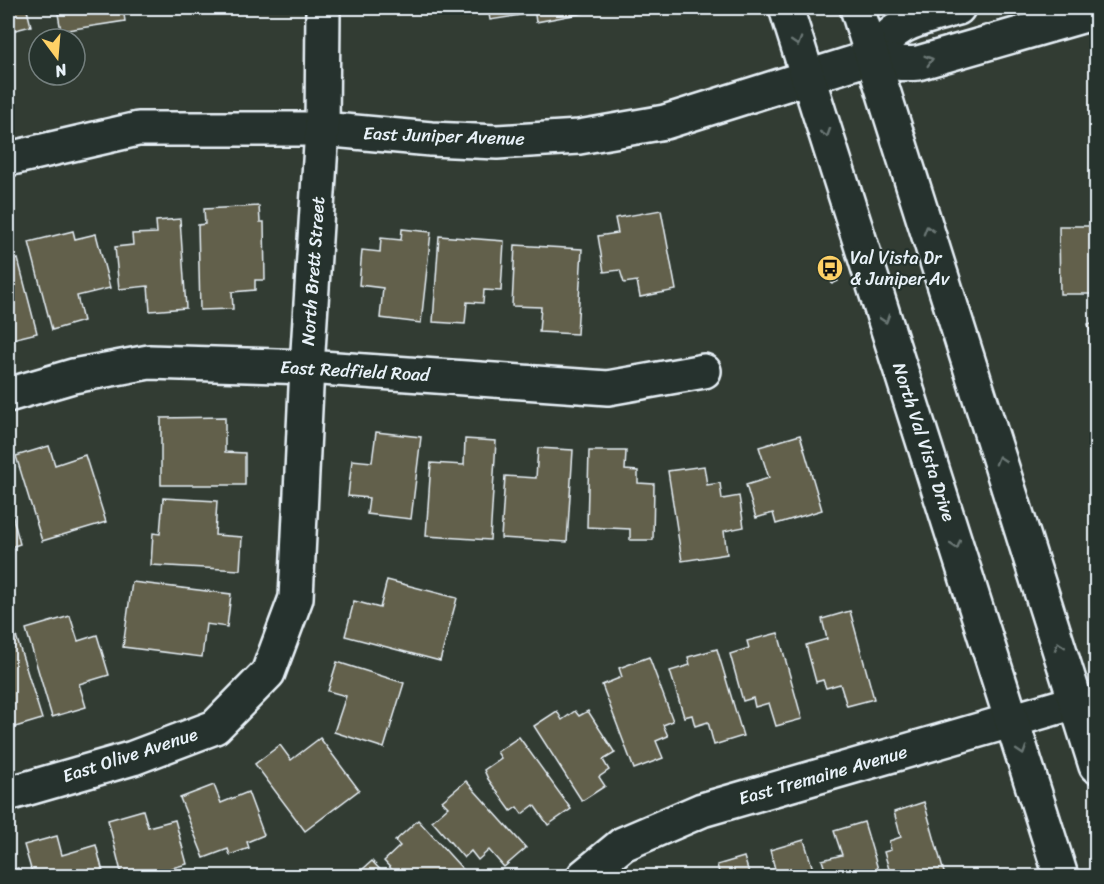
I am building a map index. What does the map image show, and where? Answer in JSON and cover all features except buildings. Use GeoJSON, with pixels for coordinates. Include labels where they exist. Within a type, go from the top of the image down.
{"type":"FeatureCollection","features":[{"type":"Feature","properties":{"kind":"street","name":"North Brett Street"},"geometry":{"type":"LineString","coordinates":[[268,673],[296,598],[307,367],[322,129],[323,8]]}},
{"type":"Feature","properties":{"kind":"street","name":"North Val Vista Drive"},"geometry":{"type":"LineString","coordinates":[[786,8],[1061,876]]}},
{"type":"Feature","properties":{"kind":"street"},"geometry":{"type":"LineString","coordinates":[[857,8],[1096,766]]}},
{"type":"Feature","properties":{"kind":"street"},"geometry":{"type":"LineString","coordinates":[[872,57],[881,43],[905,24],[958,8]]}},
{"type":"Feature","properties":{"kind":"street"},"geometry":{"type":"LineString","coordinates":[[872,57],[887,62],[918,63],[1096,12]]}},
{"type":"Feature","properties":{"kind":"street","name":"East Juniper Avenue"},"geometry":{"type":"LineString","coordinates":[[8,159],[138,129],[322,129],[431,139],[497,141],[579,137],[665,122],[872,57]]}},
{"type":"Feature","properties":{"kind":"street","name":"East Redfield Road"},"geometry":{"type":"LineString","coordinates":[[8,396],[73,376],[148,362],[307,367],[608,388],[704,371]]}},
{"type":"Feature","properties":{"kind":"street","name":"East Olive Avenue"},"geometry":{"type":"LineString","coordinates":[[8,794],[133,758],[215,727],[268,673]]}},
{"type":"Feature","properties":{"kind":"street","name":"East Tremaine Avenue"},"geometry":{"type":"LineString","coordinates":[[585,876],[623,844],[702,810],[1076,702]]}},
{"type":"Feature","properties":{"kind":"place","name":"Val Vista Dr & Juniper Av"},"geometry":{"type":"Point","coordinates":[830,268]}}]}
